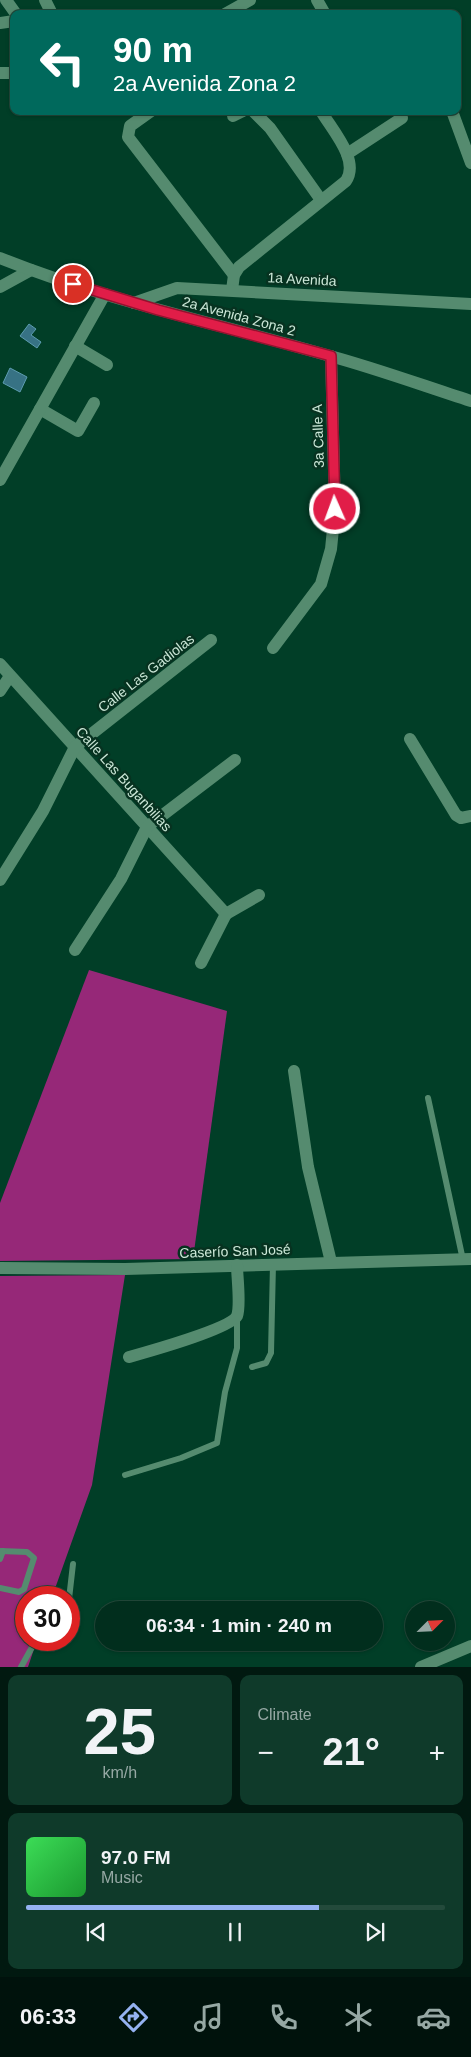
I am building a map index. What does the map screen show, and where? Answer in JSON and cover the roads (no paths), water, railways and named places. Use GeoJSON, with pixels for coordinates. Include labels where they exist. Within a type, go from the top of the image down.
{"type":"FeatureCollection","features":[{"type":"Feature","properties":{"kind":"street"},"geometry":{"type":"LineString","coordinates":[[233,10],[250,0]]}},
{"type":"Feature","properties":{"kind":"street"},"geometry":{"type":"LineString","coordinates":[[145,115],[130,126],[128,137],[234,275]]}},
{"type":"Feature","properties":{"kind":"street"},"geometry":{"type":"LineString","coordinates":[[257,115],[270,128],[321,200]]}},
{"type":"Feature","properties":{"kind":"street"},"geometry":{"type":"LineString","coordinates":[[232,290],[234,275],[239,267],[346,181],[351,174],[351,164],[347,154],[323,115]]}},
{"type":"Feature","properties":{"kind":"street"},"geometry":{"type":"LineString","coordinates":[[453,115],[471,163]]}},
{"type":"Feature","properties":{"kind":"street"},"geometry":{"type":"LineString","coordinates":[[347,154],[402,118]]}},
{"type":"Feature","properties":{"kind":"street","name":"2a Avenida Zona 2"},"geometry":{"type":"LineString","coordinates":[[0,258],[31,270],[134,303],[331,356],[471,401]]}},
{"type":"Feature","properties":{"kind":"street"},"geometry":{"type":"LineString","coordinates":[[0,287],[31,270]]}},
{"type":"Feature","properties":{"kind":"street","name":"1a Avenida"},"geometry":{"type":"LineString","coordinates":[[134,303],[178,288],[471,304]]}},
{"type":"Feature","properties":{"kind":"street"},"geometry":{"type":"LineString","coordinates":[[0,480],[105,294]]}},
{"type":"Feature","properties":{"kind":"street"},"geometry":{"type":"LineString","coordinates":[[75,346],[107,365]]}},
{"type":"Feature","properties":{"kind":"street","name":"3a Calle A"},"geometry":{"type":"LineString","coordinates":[[273,648],[321,584],[331,549],[335,509],[331,356]]}},
{"type":"Feature","properties":{"kind":"street"},"geometry":{"type":"LineString","coordinates":[[40,409],[78,431],[94,403]]}},
{"type":"Feature","properties":{"kind":"street","name":"Calle Las Gadiolas"},"geometry":{"type":"LineString","coordinates":[[75,747],[211,640]]}},
{"type":"Feature","properties":{"kind":"street","name":"Calle Las Buganbilias"},"geometry":{"type":"LineString","coordinates":[[0,664],[226,914]]}},
{"type":"Feature","properties":{"kind":"street"},"geometry":{"type":"LineString","coordinates":[[0,691],[10,676]]}},
{"type":"Feature","properties":{"kind":"street"},"geometry":{"type":"LineString","coordinates":[[410,739],[456,815],[465,819],[471,816]]}},
{"type":"Feature","properties":{"kind":"street"},"geometry":{"type":"LineString","coordinates":[[0,880],[43,811],[75,747]]}},
{"type":"Feature","properties":{"kind":"street"},"geometry":{"type":"LineString","coordinates":[[75,950],[121,879],[147,827],[235,760]]}},
{"type":"Feature","properties":{"kind":"street"},"geometry":{"type":"LineString","coordinates":[[201,963],[226,914],[259,895]]}},
{"type":"Feature","properties":{"kind":"street"},"geometry":{"type":"LineString","coordinates":[[294,1071],[308,1167],[331,1262]]}},
{"type":"Feature","properties":{"kind":"street","name":"Caserío San José"},"geometry":{"type":"LineString","coordinates":[[0,1268],[125,1269],[331,1262],[467,1260]]}},
{"type":"Feature","properties":{"kind":"street"},"geometry":{"type":"LineString","coordinates":[[129,1357],[230,1323],[236,1316],[237,1266]]}},
{"type":"Feature","properties":{"kind":"street"},"geometry":{"type":"LineString","coordinates":[[421,1667],[471,1646]]}},
{"type":"Feature","properties":{"kind":"lane"},"geometry":{"type":"LineString","coordinates":[[428,1098],[467,1260]]}},
{"type":"Feature","properties":{"kind":"lane"},"geometry":{"type":"LineString","coordinates":[[252,1367],[266,1363],[271,1353],[273,1264]]}},
{"type":"Feature","properties":{"kind":"lane"},"geometry":{"type":"LineString","coordinates":[[125,1475],[181,1458],[217,1443],[225,1392],[237,1348],[236,1316]]}},
{"type":"Feature","properties":{"kind":"lane"},"geometry":{"type":"LineString","coordinates":[[0,1559],[1,1551],[27,1552],[34,1558],[24,1589],[19,1592],[0,1588]]}},
{"type":"Feature","properties":{"kind":"lane"},"geometry":{"type":"LineString","coordinates":[[70,1586],[73,1564]]}},
{"type":"Feature","properties":{"kind":"lane"},"geometry":{"type":"LineString","coordinates":[[21,1667],[30,1651]]}}]}
